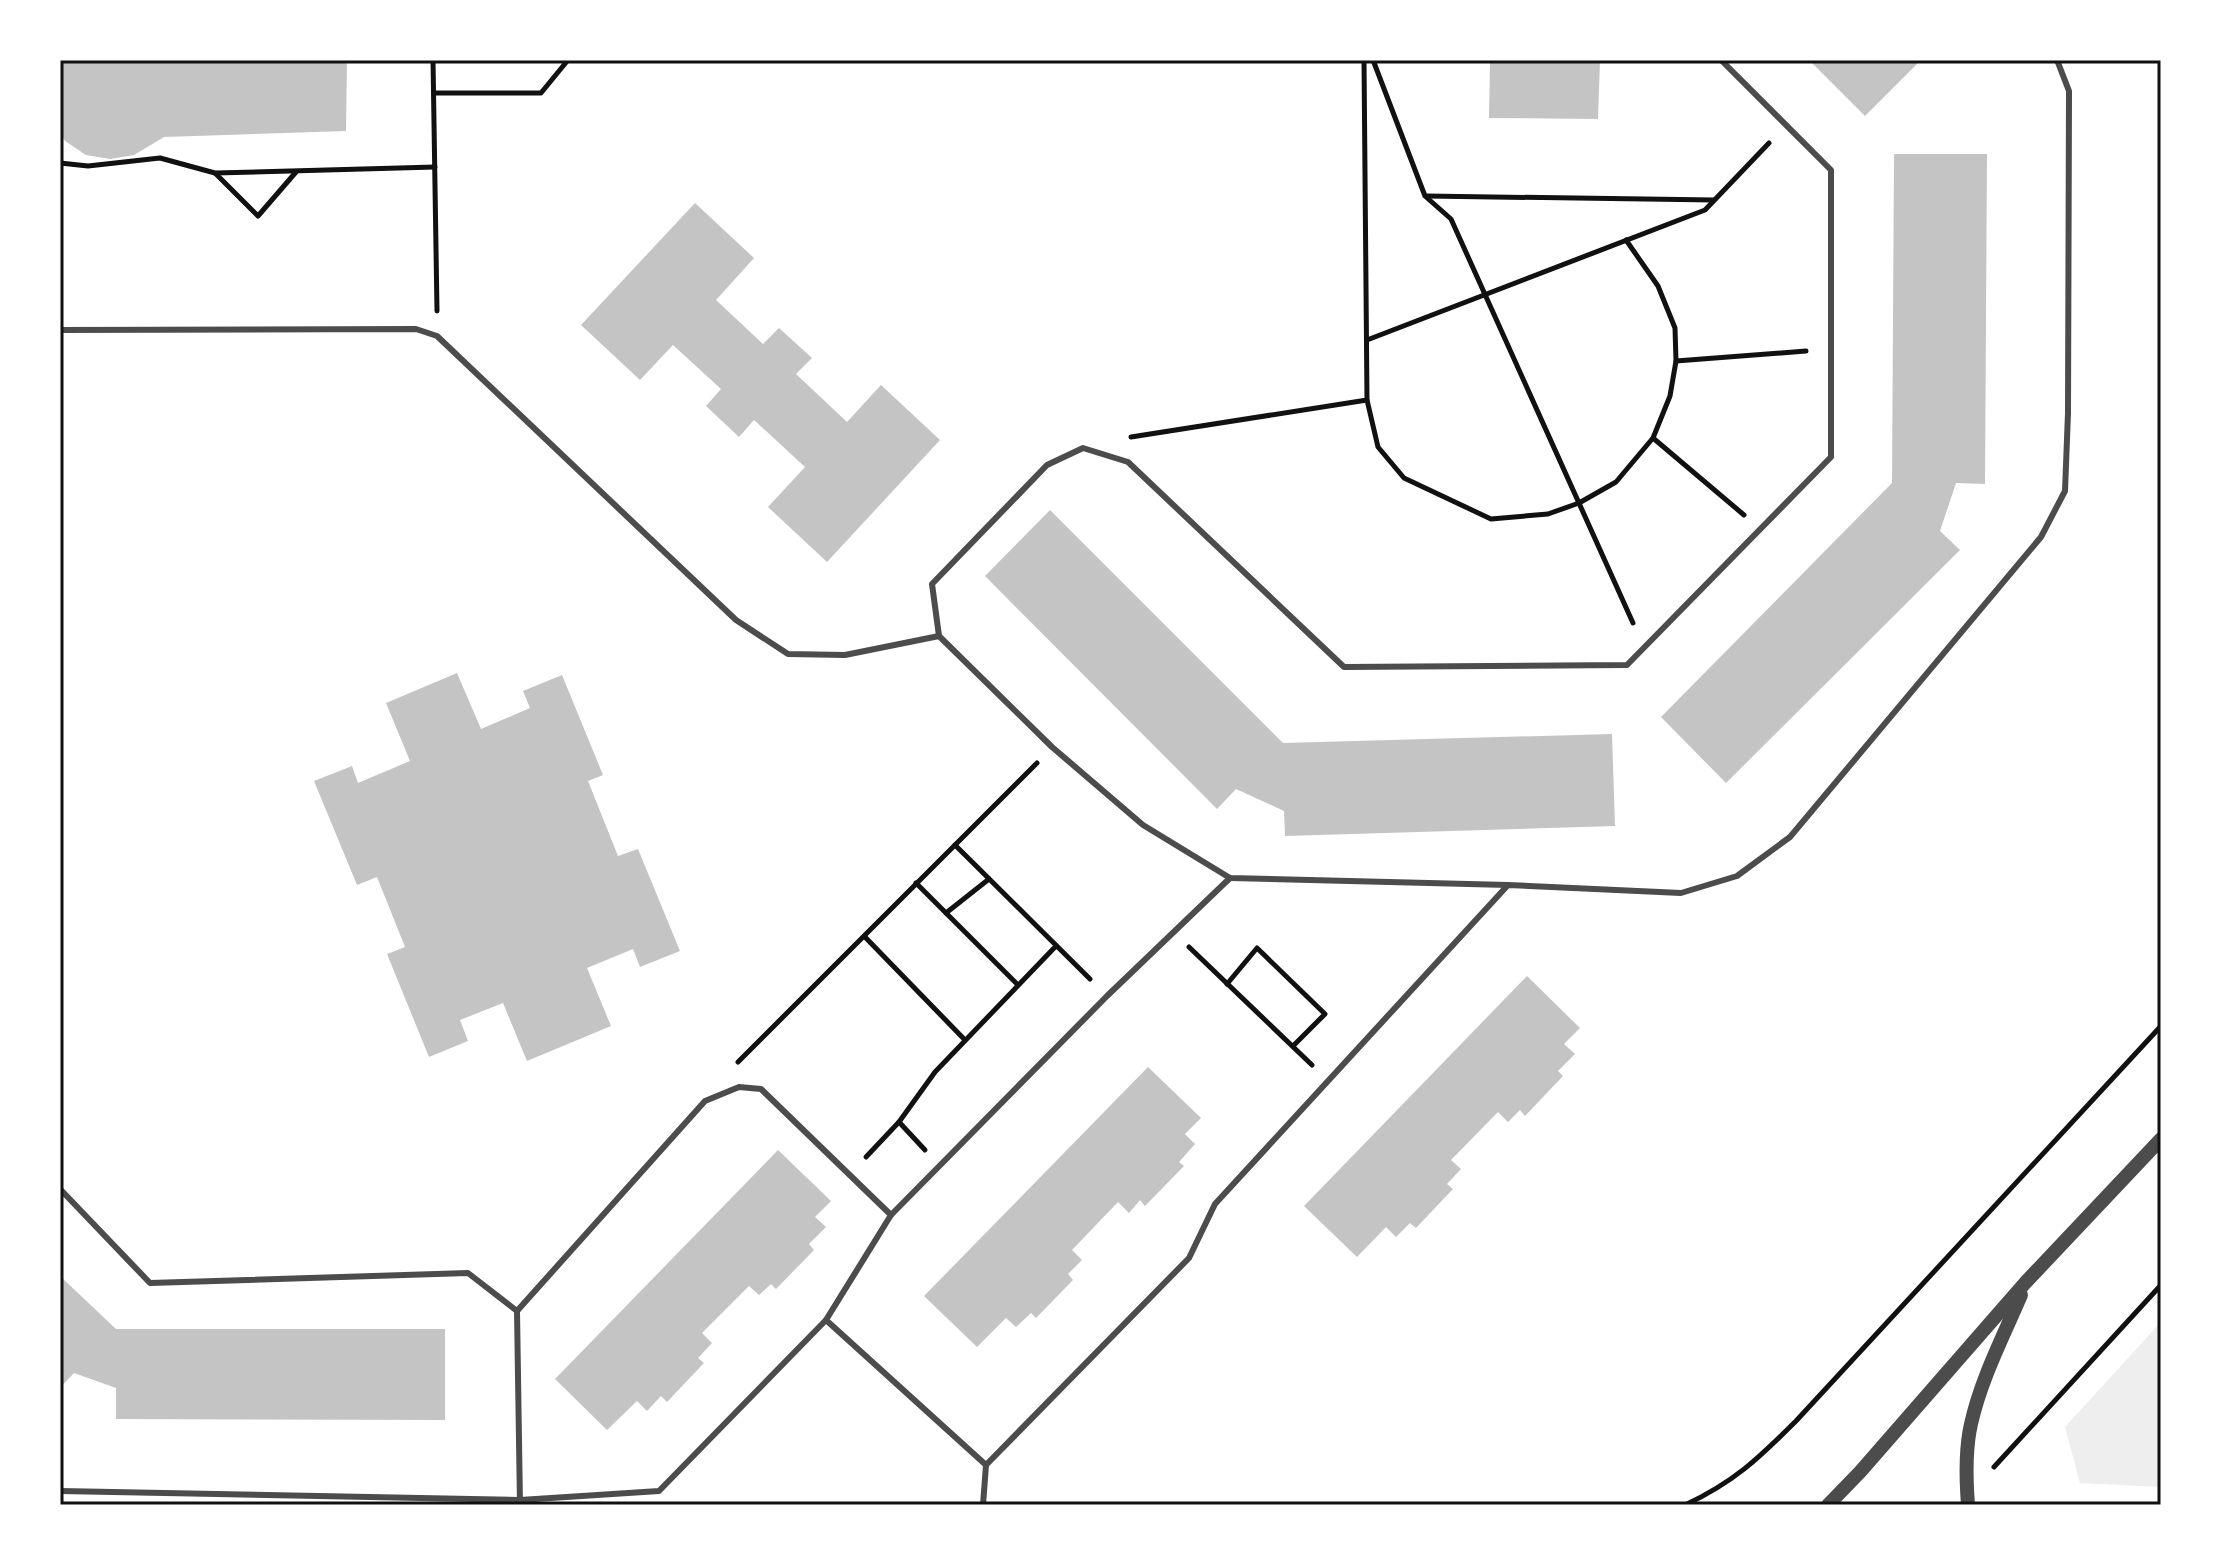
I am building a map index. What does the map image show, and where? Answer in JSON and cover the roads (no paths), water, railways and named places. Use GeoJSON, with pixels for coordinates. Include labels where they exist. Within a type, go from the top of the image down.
{"type":"FeatureCollection","features":[{"type":"Feature","properties":{"kind":"street"},"geometry":{"type":"LineString","coordinates":[[1828,1505],[2025,1283],[2161,1139]]}},
{"type":"Feature","properties":{"kind":"street"},"geometry":{"type":"LineString","coordinates":[[1968,1505],[1971,1425],[1987,1374],[2025,1283]]}},
{"type":"Feature","properties":{"kind":"lane"},"geometry":{"type":"LineString","coordinates":[[1721,60],[1831,170],[1831,457],[1627,665],[1344,667],[1128,462],[1083,448],[1047,465],[932,584],[939,636],[1052,747],[1143,825],[1230,878],[1681,893],[1737,876],[1790,837],[2041,537],[2065,491],[2069,91],[2057,60]]}},
{"type":"Feature","properties":{"kind":"lane"},"geometry":{"type":"LineString","coordinates":[[60,330],[416,329],[437,336],[736,620],[788,654],[845,655],[939,636]]}},
{"type":"Feature","properties":{"kind":"lane"},"geometry":{"type":"LineString","coordinates":[[60,1491],[520,1502],[659,1491],[826,1320],[891,1215],[1107,996],[1230,878]]}},
{"type":"Feature","properties":{"kind":"lane"},"geometry":{"type":"LineString","coordinates":[[983,1505],[986,1465],[1189,1258],[1215,1204],[1508,885]]}},
{"type":"Feature","properties":{"kind":"lane"},"geometry":{"type":"LineString","coordinates":[[520,1502],[517,1311],[705,1101],[739,1087],[761,1089],[891,1215]]}},
{"type":"Feature","properties":{"kind":"lane"},"geometry":{"type":"LineString","coordinates":[[60,1189],[150,1283],[468,1273],[517,1311]]}},
{"type":"Feature","properties":{"kind":"lane"},"geometry":{"type":"LineString","coordinates":[[826,1320],[986,1465]]}}]}
